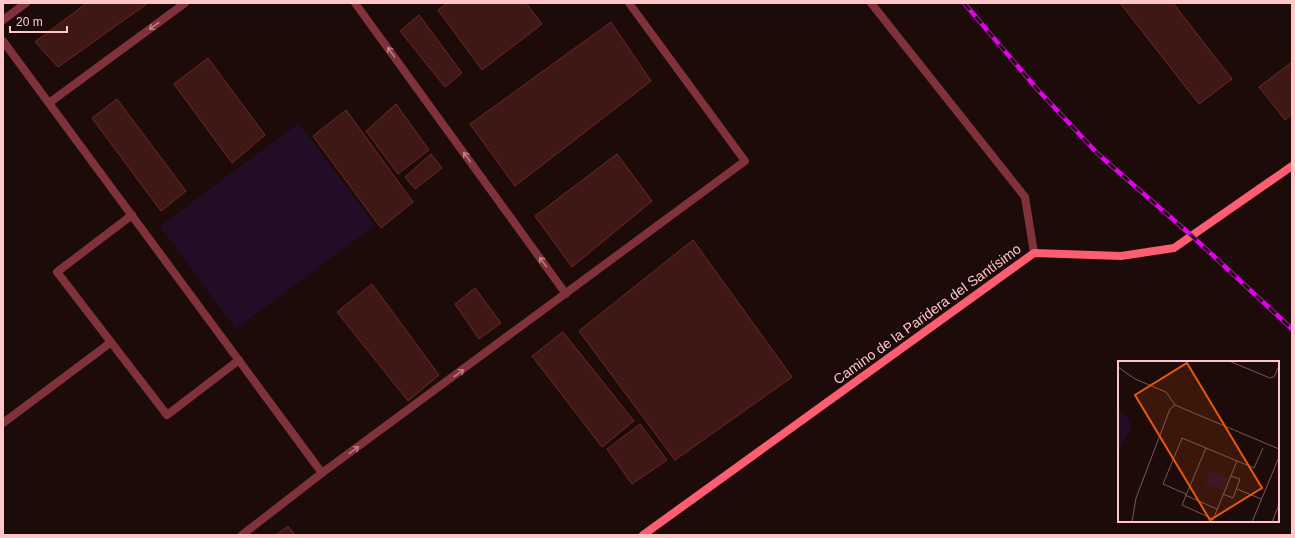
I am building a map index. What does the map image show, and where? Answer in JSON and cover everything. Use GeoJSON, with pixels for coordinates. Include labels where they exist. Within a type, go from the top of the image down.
{"type":"FeatureCollection","features":[{"type":"Feature","properties":{"kind":"street"},"geometry":{"type":"LineString","coordinates":[[3,20],[26,3]]}},
{"type":"Feature","properties":{"kind":"street"},"geometry":{"type":"LineString","coordinates":[[49,103],[185,3]]}},
{"type":"Feature","properties":{"kind":"street"},"geometry":{"type":"LineString","coordinates":[[355,3],[566,294]]}},
{"type":"Feature","properties":{"kind":"street"},"geometry":{"type":"LineString","coordinates":[[242,535],[322,473],[745,161],[629,3]]}},
{"type":"Feature","properties":{"kind":"street"},"geometry":{"type":"LineString","coordinates":[[871,3],[1025,198],[1034,253]]}},
{"type":"Feature","properties":{"kind":"street"},"geometry":{"type":"LineString","coordinates":[[3,41],[322,473]]}},
{"type":"Feature","properties":{"kind":"street","name":"Camino de la Paridera del Santísimo"},"geometry":{"type":"LineString","coordinates":[[643,535],[1034,253],[1121,256],[1174,248],[1292,166]]}},
{"type":"Feature","properties":{"kind":"street"},"geometry":{"type":"LineString","coordinates":[[132,215],[57,272],[110,343],[167,415],[239,360]]}},
{"type":"Feature","properties":{"kind":"street"},"geometry":{"type":"LineString","coordinates":[[3,423],[110,343]]}},
{"type":"Feature","properties":{"kind":"shaded area"},"geometry":{"type":"Polygon","coordinates":[[[299,123],[375,225],[236,329],[160,226],[299,123]]]}},
{"type":"Feature","properties":{"kind":"building"},"geometry":{"type":"Polygon","coordinates":[[[87,3],[148,3],[58,67],[35,42],[87,3]]]}},
{"type":"Feature","properties":{"kind":"building"},"geometry":{"type":"Polygon","coordinates":[[[447,3],[526,3],[542,24],[482,70],[438,10],[447,3]]]}},
{"type":"Feature","properties":{"kind":"building"},"geometry":{"type":"Polygon","coordinates":[[[1120,3],[1173,3],[1232,79],[1199,104],[1120,3]]]}},
{"type":"Feature","properties":{"kind":"building"},"geometry":{"type":"Polygon","coordinates":[[[419,15],[462,73],[445,87],[400,31],[419,15]]]}},
{"type":"Feature","properties":{"kind":"building"},"geometry":{"type":"Polygon","coordinates":[[[611,22],[651,81],[515,186],[470,124],[611,22]]]}},
{"type":"Feature","properties":{"kind":"building"},"geometry":{"type":"Polygon","coordinates":[[[208,58],[265,135],[232,163],[174,84],[208,58]]]}},
{"type":"Feature","properties":{"kind":"building"},"geometry":{"type":"Polygon","coordinates":[[[1292,62],[1292,114],[1285,120],[1259,87],[1292,62]]]}},
{"type":"Feature","properties":{"kind":"building"},"geometry":{"type":"Polygon","coordinates":[[[117,99],[186,191],[161,211],[92,118],[117,99]]]}},
{"type":"Feature","properties":{"kind":"building"},"geometry":{"type":"Polygon","coordinates":[[[396,104],[429,150],[398,174],[366,131],[396,104]]]}},
{"type":"Feature","properties":{"kind":"building"},"geometry":{"type":"Polygon","coordinates":[[[346,110],[413,202],[381,228],[313,136],[346,110]]]}},
{"type":"Feature","properties":{"kind":"building"},"geometry":{"type":"Polygon","coordinates":[[[431,154],[442,168],[415,189],[405,177],[431,154]]]}},
{"type":"Feature","properties":{"kind":"building"},"geometry":{"type":"Polygon","coordinates":[[[617,154],[652,201],[572,267],[535,216],[617,154]]]}},
{"type":"Feature","properties":{"kind":"building"},"geometry":{"type":"Polygon","coordinates":[[[693,240],[792,377],[675,460],[579,331],[693,240]]]}},
{"type":"Feature","properties":{"kind":"building"},"geometry":{"type":"Polygon","coordinates":[[[372,284],[439,375],[408,401],[337,312],[372,284]]]}},
{"type":"Feature","properties":{"kind":"building"},"geometry":{"type":"Polygon","coordinates":[[[475,288],[501,323],[479,339],[455,304],[475,288]]]}},
{"type":"Feature","properties":{"kind":"building"},"geometry":{"type":"Polygon","coordinates":[[[563,332],[634,421],[602,447],[532,356],[563,332]]]}},
{"type":"Feature","properties":{"kind":"building"},"geometry":{"type":"Polygon","coordinates":[[[640,424],[667,460],[632,484],[607,449],[640,424]]]}},
{"type":"Feature","properties":{"kind":"building"},"geometry":{"type":"Polygon","coordinates":[[[288,526],[295,535],[276,535],[288,526]]]}},
{"type":"Feature","properties":{"kind":"railway"},"geometry":{"type":"LineString","coordinates":[[964,3],[1037,89],[1098,154],[1192,236],[1292,329]]}}]}
